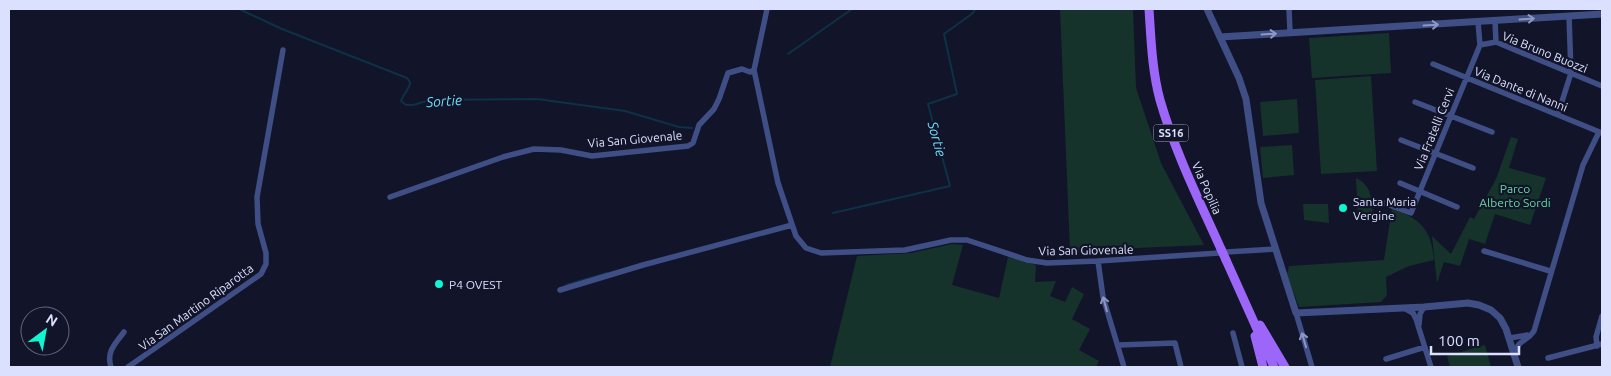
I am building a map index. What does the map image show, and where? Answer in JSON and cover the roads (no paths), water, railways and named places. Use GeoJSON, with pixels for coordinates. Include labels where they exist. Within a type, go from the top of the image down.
{"type":"FeatureCollection","features":[{"type":"Feature","properties":{"kind":"main road","name":"Via Popilia"},"geometry":{"type":"LineString","coordinates":[[1149,9],[1151,49],[1160,98],[1176,148],[1274,367]]}},
{"type":"Feature","properties":{"kind":"main road"},"geometry":{"type":"LineString","coordinates":[[1238,288],[1285,367]]}},
{"type":"Feature","properties":{"kind":"main road"},"geometry":{"type":"LineString","coordinates":[[1252,319],[1263,367]]}},
{"type":"Feature","properties":{"kind":"street","name":"Via San Giovenale"},"geometry":{"type":"LineString","coordinates":[[767,9],[754,70],[778,183],[796,236],[806,248],[821,253],[905,250],[951,240],[967,240],[1027,260],[1047,263],[1223,254],[1275,249]]}},
{"type":"Feature","properties":{"kind":"street"},"geometry":{"type":"LineString","coordinates":[[1206,9],[1246,99],[1253,135],[1260,195],[1312,367]]}},
{"type":"Feature","properties":{"kind":"street"},"geometry":{"type":"LineString","coordinates":[[1290,9],[1290,32]]}},
{"type":"Feature","properties":{"kind":"street"},"geometry":{"type":"LineString","coordinates":[[1220,37],[1602,14]]}},
{"type":"Feature","properties":{"kind":"street"},"geometry":{"type":"LineString","coordinates":[[1558,114],[1571,73],[1569,16]]}},
{"type":"Feature","properties":{"kind":"street"},"geometry":{"type":"LineString","coordinates":[[1495,21],[1496,42]]}},
{"type":"Feature","properties":{"kind":"street","name":"Via Fratelli Cervi"},"geometry":{"type":"LineString","coordinates":[[1381,202],[1411,213],[1480,45],[1478,22]]}},
{"type":"Feature","properties":{"kind":"street","name":"Via Bruno Buozzi"},"geometry":{"type":"LineString","coordinates":[[1480,45],[1496,42],[1602,86]]}},
{"type":"Feature","properties":{"kind":"street","name":"Via San Martino Riparotta"},"geometry":{"type":"LineString","coordinates":[[128,367],[261,274],[266,264],[266,253],[257,217],[257,198],[283,50]]}},
{"type":"Feature","properties":{"kind":"street","name":"Via Dante di Nanni"},"geometry":{"type":"LineString","coordinates":[[1433,64],[1600,132]]}},
{"type":"Feature","properties":{"kind":"street","name":"Via San Giovenale"},"geometry":{"type":"LineString","coordinates":[[390,197],[503,157],[534,149],[562,150],[592,156],[688,146],[693,143],[699,125],[714,109],[728,73],[742,69],[750,72],[754,70]]}},
{"type":"Feature","properties":{"kind":"street"},"geometry":{"type":"LineString","coordinates":[[1415,102],[1492,132]]}},
{"type":"Feature","properties":{"kind":"street"},"geometry":{"type":"LineString","coordinates":[[1514,354],[1522,340],[1531,336],[1535,326],[1583,164],[1600,132]]}},
{"type":"Feature","properties":{"kind":"street"},"geometry":{"type":"LineString","coordinates":[[1401,140],[1473,168]]}},
{"type":"Feature","properties":{"kind":"street"},"geometry":{"type":"LineString","coordinates":[[1400,183],[1458,207]]}},
{"type":"Feature","properties":{"kind":"street"},"geometry":{"type":"LineString","coordinates":[[560,290],[792,225]]}},
{"type":"Feature","properties":{"kind":"street"},"geometry":{"type":"LineString","coordinates":[[1484,251],[1550,272]]}},
{"type":"Feature","properties":{"kind":"street"},"geometry":{"type":"LineString","coordinates":[[1098,261],[1103,297],[1124,367]]}},
{"type":"Feature","properties":{"kind":"street"},"geometry":{"type":"LineString","coordinates":[[1296,313],[1468,303],[1479,305],[1491,310],[1500,318],[1510,338],[1518,367]]}},
{"type":"Feature","properties":{"kind":"street"},"geometry":{"type":"LineString","coordinates":[[1416,319],[1421,307]]}},
{"type":"Feature","properties":{"kind":"street"},"geometry":{"type":"LineString","coordinates":[[1419,329],[1421,307]]}},
{"type":"Feature","properties":{"kind":"street"},"geometry":{"type":"LineString","coordinates":[[1404,308],[1413,313],[1416,319],[1431,367]]}},
{"type":"Feature","properties":{"kind":"street"},"geometry":{"type":"LineString","coordinates":[[1548,358],[1599,345],[1596,337],[1602,316]]}},
{"type":"Feature","properties":{"kind":"street"},"geometry":{"type":"LineString","coordinates":[[1510,338],[1524,336],[1535,326]]}},
{"type":"Feature","properties":{"kind":"street","name":"Via San Martino Riparotta"},"geometry":{"type":"LineString","coordinates":[[111,367],[109,360],[110,350],[124,332]]}},
{"type":"Feature","properties":{"kind":"street"},"geometry":{"type":"LineString","coordinates":[[1233,333],[1242,367]]}},
{"type":"Feature","properties":{"kind":"street"},"geometry":{"type":"LineString","coordinates":[[1119,346],[1175,342],[1182,367]]}},
{"type":"Feature","properties":{"kind":"street"},"geometry":{"type":"LineString","coordinates":[[1386,359],[1425,347]]}},
{"type":"Feature","properties":{"kind":"waterway","name":"Sortie"},"geometry":{"type":"LineString","coordinates":[[239,9],[282,29],[407,78],[410,85],[401,101],[406,105],[430,100],[537,99],[625,111],[679,127],[692,128]]}},
{"type":"Feature","properties":{"kind":"waterway","name":"Sortie"},"geometry":{"type":"LineString","coordinates":[[788,54],[852,9]]}},
{"type":"Feature","properties":{"kind":"waterway","name":"Sortie"},"geometry":{"type":"LineString","coordinates":[[833,213],[950,186],[928,104],[957,94],[944,34],[973,13],[975,9]]}},
{"type":"Feature","properties":{"kind":"waterway","name":"Sortie"},"geometry":{"type":"LineString","coordinates":[[566,285],[607,273]]}},
{"type":"Feature","properties":{"kind":"place","name":"Santa Maria Vergine"},"geometry":{"type":"Point","coordinates":[1343,208]}},
{"type":"Feature","properties":{"kind":"place","name":"P4 OVEST"},"geometry":{"type":"Point","coordinates":[439,284]}},
{"type":"Feature","properties":{"kind":"park label","name":"Parco Alberto Sordi"},"geometry":{"type":"Point","coordinates":[1515,195]}}]}
